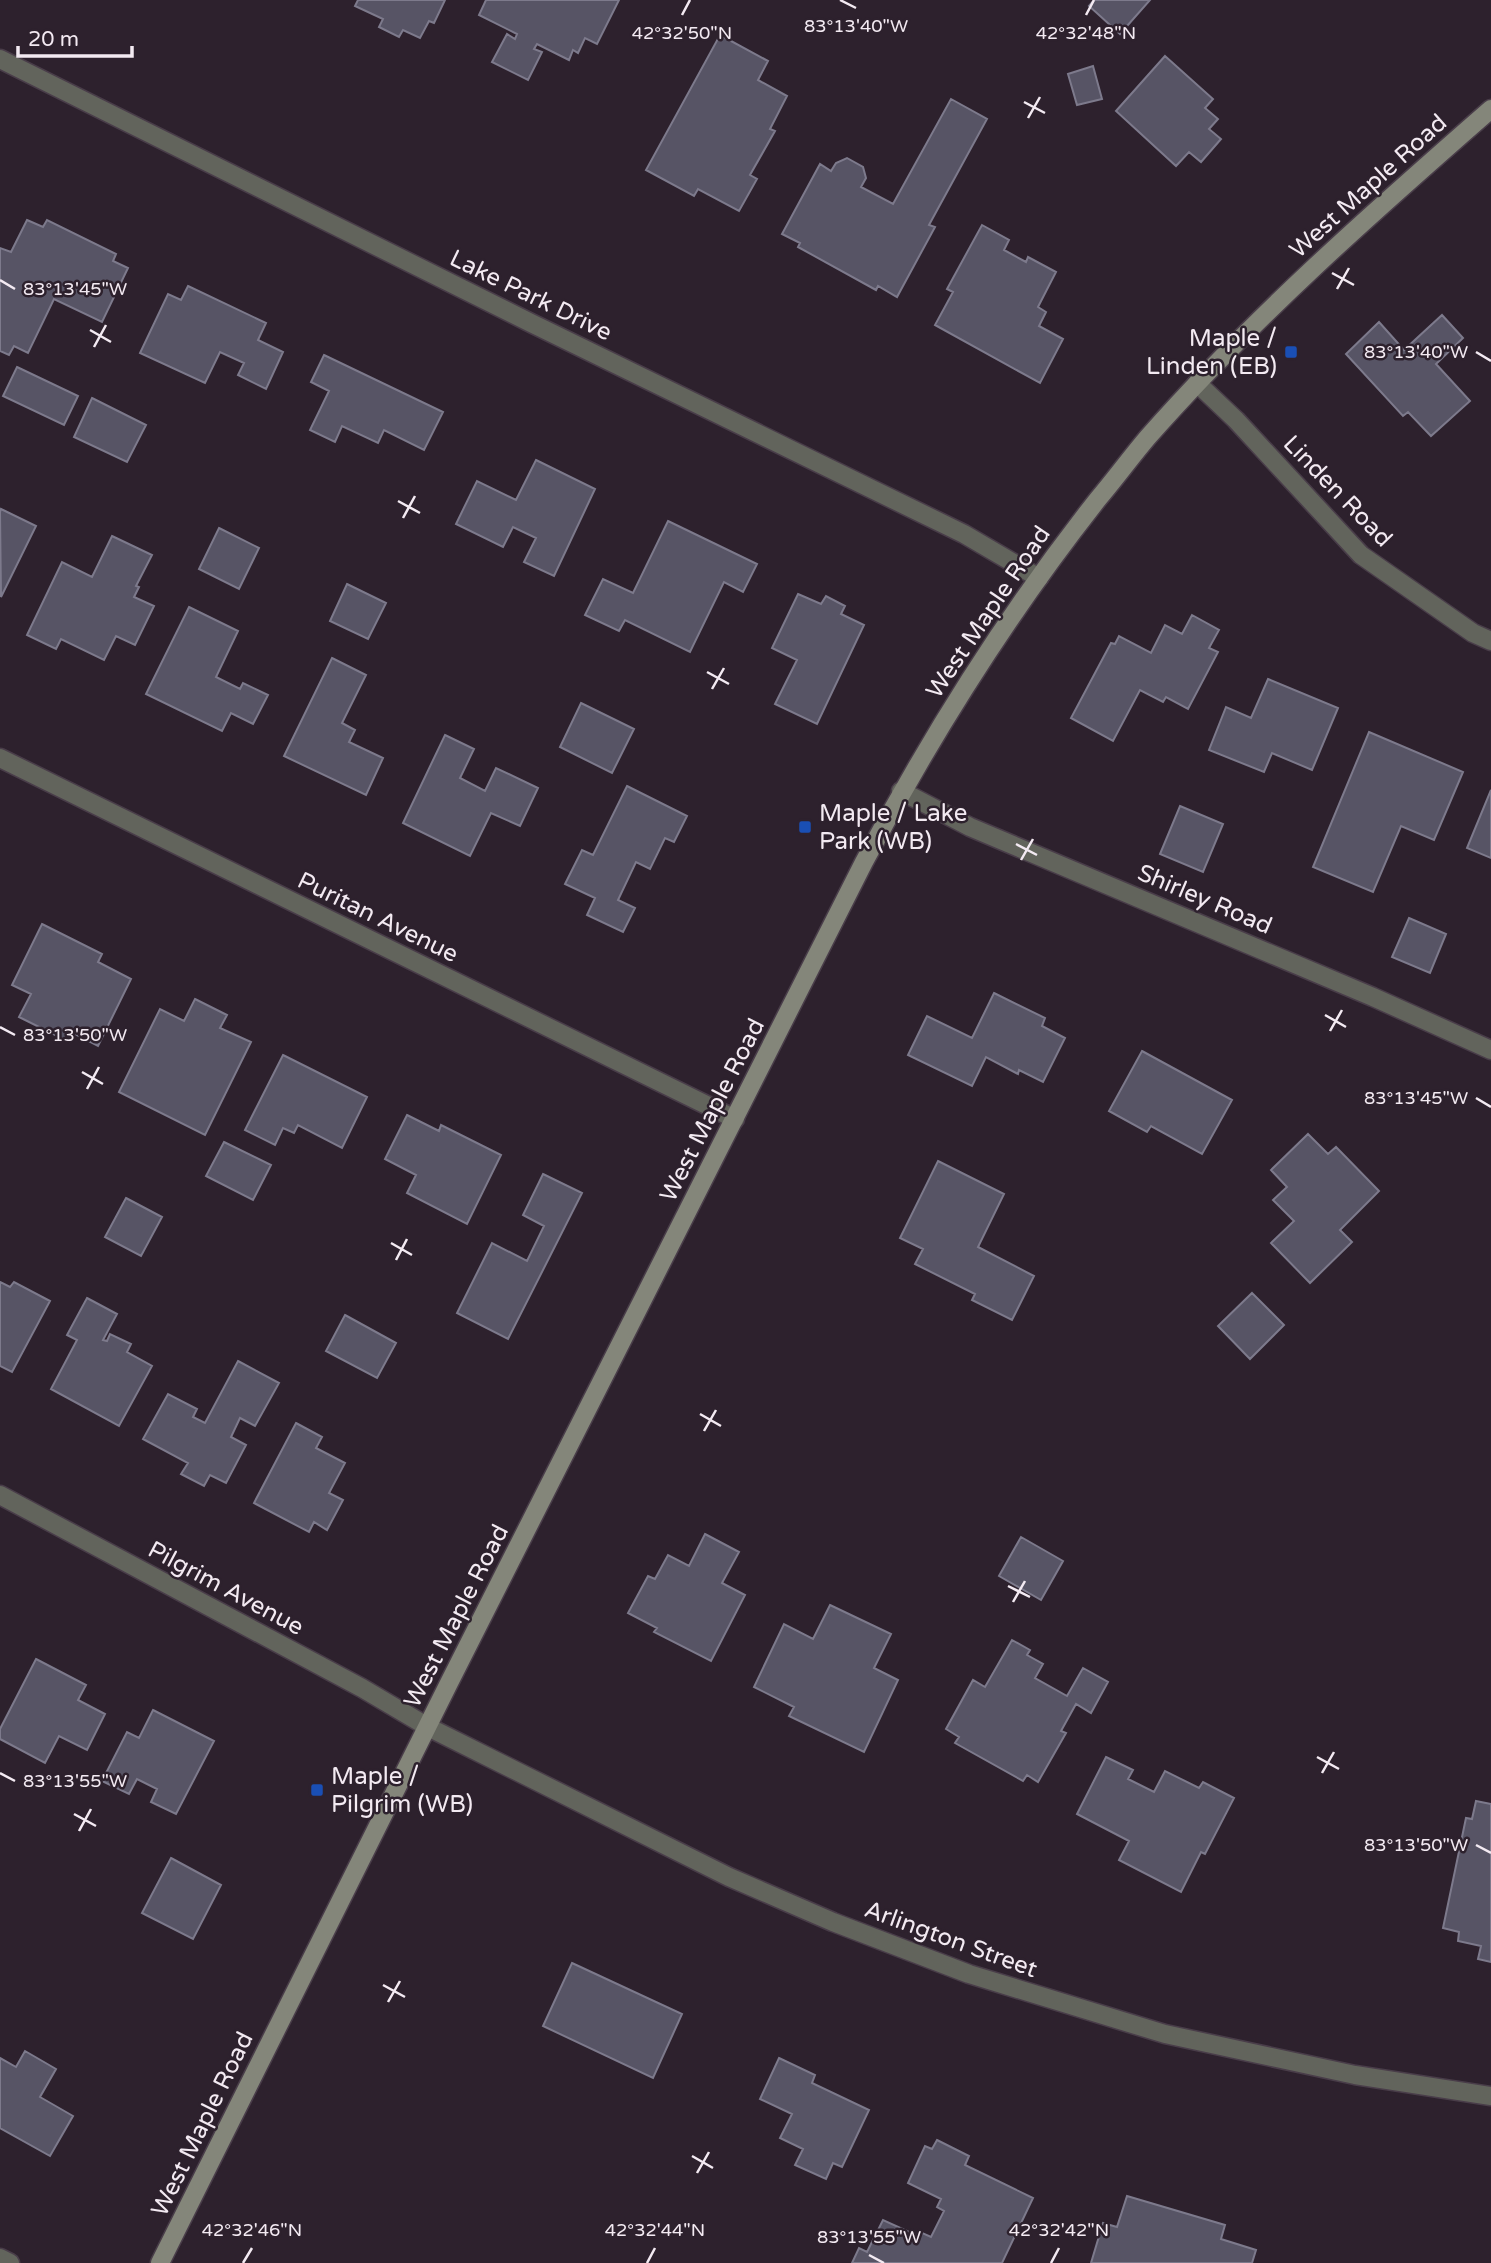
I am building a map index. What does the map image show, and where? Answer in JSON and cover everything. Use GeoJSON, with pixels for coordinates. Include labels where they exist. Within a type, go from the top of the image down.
{"type":"FeatureCollection","features":[{"type":"Feature","properties":{"kind":"main road","name":"West Maple Road"},"geometry":{"type":"LineString","coordinates":[[160,2263],[863,862],[960,693],[1071,533],[1146,440],[1197,383],[1264,315],[1364,221],[1491,109]]}},
{"type":"Feature","properties":{"kind":"street","name":"Lake Park Drive"},"geometry":{"type":"LineString","coordinates":[[0,59],[543,329],[964,534],[1039,578]]}},
{"type":"Feature","properties":{"kind":"street","name":"Linden Road"},"geometry":{"type":"LineString","coordinates":[[1197,383],[1236,420],[1361,555],[1491,641]]}},
{"type":"Feature","properties":{"kind":"street","name":"Puritan Avenue"},"geometry":{"type":"LineString","coordinates":[[0,758],[735,1119]]}},
{"type":"Feature","properties":{"kind":"street","name":"Shirley Road"},"geometry":{"type":"LineString","coordinates":[[901,792],[970,827],[1360,991],[1491,1050]]}},
{"type":"Feature","properties":{"kind":"street","name":"Pilgrim Avenue"},"geometry":{"type":"LineString","coordinates":[[0,1495],[362,1688],[428,1727]]}},
{"type":"Feature","properties":{"kind":"street","name":"Arlington Street"},"geometry":{"type":"LineString","coordinates":[[428,1727],[729,1877],[833,1922],[970,1974],[1109,2018],[1190,2040],[1355,2075],[1491,2096]]}},
{"type":"Feature","properties":{"kind":"street"},"geometry":{"type":"LineString","coordinates":[[0,2258],[10,2263]]}},
{"type":"Feature","properties":{"kind":"building"},"geometry":{"type":"Polygon","coordinates":[[[358,0],[445,0],[434,23],[429,21],[420,38],[403,30],[399,37],[379,27],[383,19],[355,6],[358,0]]]}},
{"type":"Feature","properties":{"kind":"building"},"geometry":{"type":"Polygon","coordinates":[[[486,0],[619,0],[597,44],[585,38],[578,53],[573,50],[569,60],[537,44],[534,49],[542,52],[528,80],[492,62],[507,34],[515,39],[517,34],[479,15],[486,0]]]}},
{"type":"Feature","properties":{"kind":"building"},"geometry":{"type":"Polygon","coordinates":[[[1094,0],[1150,0],[1120,34],[1089,6],[1094,0]]]}},
{"type":"Feature","properties":{"kind":"building"},"geometry":{"type":"Polygon","coordinates":[[[720,35],[768,61],[758,80],[787,96],[770,129],[775,131],[750,175],[757,179],[739,211],[698,189],[694,196],[646,170],[720,35]]]}},
{"type":"Feature","properties":{"kind":"building"},"geometry":{"type":"Polygon","coordinates":[[[1165,56],[1213,99],[1205,108],[1218,119],[1209,129],[1221,139],[1201,162],[1189,152],[1176,166],[1116,111],[1165,56]]]}},
{"type":"Feature","properties":{"kind":"building"},"geometry":{"type":"Polygon","coordinates":[[[1093,66],[1102,99],[1077,105],[1068,74],[1093,66]]]}},
{"type":"Feature","properties":{"kind":"building"},"geometry":{"type":"Polygon","coordinates":[[[951,99],[987,119],[929,225],[935,227],[897,297],[878,286],[876,290],[798,247],[800,243],[782,234],[820,164],[831,171],[836,163],[847,158],[863,167],[866,178],[861,187],[893,204],[951,99]]]}},
{"type":"Feature","properties":{"kind":"building"},"geometry":{"type":"Polygon","coordinates":[[[27,220],[43,227],[47,220],[116,254],[113,261],[128,268],[102,322],[54,299],[28,353],[14,346],[9,355],[0,351],[0,248],[11,252],[27,220]]]}},
{"type":"Feature","properties":{"kind":"building"},"geometry":{"type":"Polygon","coordinates":[[[982,225],[1009,240],[1004,250],[1026,262],[1028,257],[1056,272],[1038,307],[1046,312],[1039,326],[1063,339],[1040,383],[935,325],[953,292],[947,289],[982,225]]]}},
{"type":"Feature","properties":{"kind":"building"},"geometry":{"type":"Polygon","coordinates":[[[188,286],[266,323],[258,340],[283,352],[266,389],[238,375],[244,363],[220,352],[205,383],[140,353],[168,294],[181,300],[188,286]]]}},
{"type":"Feature","properties":{"kind":"building"},"geometry":{"type":"Polygon","coordinates":[[[1442,315],[1463,338],[1436,364],[1470,401],[1431,436],[1408,412],[1403,416],[1346,354],[1379,322],[1404,350],[1442,315]]]}},
{"type":"Feature","properties":{"kind":"building"},"geometry":{"type":"Polygon","coordinates":[[[324,355],[443,412],[424,450],[384,430],[378,443],[342,426],[335,442],[310,430],[329,391],[311,382],[324,355]]]}},
{"type":"Feature","properties":{"kind":"building"},"geometry":{"type":"Polygon","coordinates":[[[17,367],[78,396],[64,425],[3,396],[17,367]]]}},
{"type":"Feature","properties":{"kind":"building"},"geometry":{"type":"Polygon","coordinates":[[[92,398],[146,425],[127,462],[74,437],[92,398]]]}},
{"type":"Feature","properties":{"kind":"building"},"geometry":{"type":"Polygon","coordinates":[[[536,460],[595,489],[554,576],[524,562],[536,538],[513,527],[503,547],[456,524],[477,481],[516,500],[536,460]]]}},
{"type":"Feature","properties":{"kind":"building"},"geometry":{"type":"Polygon","coordinates":[[[1,509],[36,526],[1,597],[0,512],[1,509]]]}},
{"type":"Feature","properties":{"kind":"building"},"geometry":{"type":"Polygon","coordinates":[[[668,521],[757,564],[743,592],[724,582],[690,652],[625,620],[619,631],[585,615],[603,579],[633,593],[668,521]]]}},
{"type":"Feature","properties":{"kind":"building"},"geometry":{"type":"Polygon","coordinates":[[[219,528],[259,548],[239,589],[199,569],[219,528]]]}},
{"type":"Feature","properties":{"kind":"building"},"geometry":{"type":"Polygon","coordinates":[[[112,536],[152,555],[136,586],[139,587],[134,597],[154,606],[135,645],[116,636],[104,660],[61,639],[56,649],[27,635],[62,562],[92,577],[112,536]]]}},
{"type":"Feature","properties":{"kind":"building"},"geometry":{"type":"Polygon","coordinates":[[[347,584],[386,603],[368,639],[330,621],[347,584]]]}},
{"type":"Feature","properties":{"kind":"building"},"geometry":{"type":"Polygon","coordinates":[[[798,594],[821,604],[826,596],[845,606],[841,614],[864,625],[817,724],[775,704],[797,660],[772,648],[798,594]]]}},
{"type":"Feature","properties":{"kind":"building"},"geometry":{"type":"Polygon","coordinates":[[[189,607],[238,631],[216,677],[240,689],[243,683],[268,695],[253,724],[231,713],[222,731],[146,694],[189,607]]]}},
{"type":"Feature","properties":{"kind":"building"},"geometry":{"type":"Polygon","coordinates":[[[1192,615],[1219,630],[1209,648],[1218,652],[1188,709],[1166,697],[1163,702],[1140,690],[1113,741],[1071,718],[1111,643],[1115,644],[1119,636],[1151,653],[1165,625],[1182,634],[1192,615]]]}},
{"type":"Feature","properties":{"kind":"building"},"geometry":{"type":"Polygon","coordinates":[[[332,658],[366,675],[342,723],[355,730],[349,742],[383,758],[366,795],[284,756],[332,658]]]}},
{"type":"Feature","properties":{"kind":"building"},"geometry":{"type":"Polygon","coordinates":[[[1268,679],[1338,708],[1312,770],[1272,753],[1264,772],[1209,750],[1226,707],[1251,718],[1268,679]]]}},
{"type":"Feature","properties":{"kind":"building"},"geometry":{"type":"Polygon","coordinates":[[[581,703],[634,729],[612,773],[560,747],[581,703]]]}},
{"type":"Feature","properties":{"kind":"building"},"geometry":{"type":"Polygon","coordinates":[[[1369,732],[1463,772],[1434,840],[1401,826],[1373,892],[1313,867],[1369,732]]]}},
{"type":"Feature","properties":{"kind":"building"},"geometry":{"type":"Polygon","coordinates":[[[445,735],[474,749],[460,778],[485,791],[496,768],[538,788],[520,826],[491,813],[470,856],[403,823],[445,735]]]}},
{"type":"Feature","properties":{"kind":"building"},"geometry":{"type":"Polygon","coordinates":[[[627,786],[687,816],[674,842],[665,838],[650,869],[636,862],[618,900],[635,908],[623,932],[587,915],[595,898],[565,884],[582,850],[593,855],[627,786]]]}},
{"type":"Feature","properties":{"kind":"building"},"geometry":{"type":"Polygon","coordinates":[[[1491,790],[1491,858],[1467,848],[1491,790]]]}},
{"type":"Feature","properties":{"kind":"building"},"geometry":{"type":"Polygon","coordinates":[[[1180,806],[1223,824],[1203,872],[1160,854],[1180,806]]]}},
{"type":"Feature","properties":{"kind":"building"},"geometry":{"type":"Polygon","coordinates":[[[1409,918],[1446,934],[1430,973],[1392,957],[1409,918]]]}},
{"type":"Feature","properties":{"kind":"building"},"geometry":{"type":"Polygon","coordinates":[[[42,924],[102,954],[98,962],[131,979],[98,1046],[73,1033],[69,1042],[19,1017],[31,994],[12,985],[42,924]]]}},
{"type":"Feature","properties":{"kind":"building"},"geometry":{"type":"Polygon","coordinates":[[[994,993],[1045,1018],[1042,1026],[1065,1038],[1043,1082],[1019,1070],[1018,1074],[986,1057],[972,1086],[908,1055],[927,1016],[972,1038],[994,993]]]}},
{"type":"Feature","properties":{"kind":"building"},"geometry":{"type":"Polygon","coordinates":[[[195,999],[227,1015],[220,1028],[251,1042],[205,1135],[119,1092],[160,1009],[184,1021],[195,999]]]}},
{"type":"Feature","properties":{"kind":"building"},"geometry":{"type":"Polygon","coordinates":[[[1142,1051],[1232,1100],[1202,1154],[1151,1126],[1147,1132],[1109,1111],[1142,1051]]]}},
{"type":"Feature","properties":{"kind":"building"},"geometry":{"type":"Polygon","coordinates":[[[283,1055],[367,1097],[342,1148],[298,1125],[294,1133],[283,1128],[275,1145],[245,1130],[283,1055]]]}},
{"type":"Feature","properties":{"kind":"building"},"geometry":{"type":"Polygon","coordinates":[[[407,1115],[439,1131],[441,1125],[501,1155],[467,1224],[407,1193],[416,1175],[385,1159],[407,1115]]]}},
{"type":"Feature","properties":{"kind":"building"},"geometry":{"type":"Polygon","coordinates":[[[1308,1134],[1328,1154],[1336,1147],[1379,1191],[1340,1230],[1352,1242],[1310,1283],[1271,1243],[1294,1221],[1273,1200],[1287,1187],[1271,1170],[1308,1134]]]}},
{"type":"Feature","properties":{"kind":"building"},"geometry":{"type":"Polygon","coordinates":[[[224,1142],[271,1165],[253,1200],[206,1176],[224,1142]]]}},
{"type":"Feature","properties":{"kind":"building"},"geometry":{"type":"Polygon","coordinates":[[[938,1161],[1004,1194],[978,1247],[1034,1276],[1012,1320],[972,1300],[975,1294],[915,1264],[923,1249],[900,1238],[938,1161]]]}},
{"type":"Feature","properties":{"kind":"building"},"geometry":{"type":"Polygon","coordinates":[[[543,1174],[582,1193],[508,1339],[457,1313],[492,1243],[527,1261],[544,1226],[523,1215],[543,1174]]]}},
{"type":"Feature","properties":{"kind":"building"},"geometry":{"type":"Polygon","coordinates":[[[126,1198],[162,1217],[141,1256],[105,1237],[126,1198]]]}},
{"type":"Feature","properties":{"kind":"building"},"geometry":{"type":"Polygon","coordinates":[[[0,1282],[10,1287],[14,1282],[50,1301],[12,1372],[0,1366],[0,1282]]]}},
{"type":"Feature","properties":{"kind":"building"},"geometry":{"type":"Polygon","coordinates":[[[1252,1293],[1284,1325],[1250,1359],[1218,1326],[1252,1293]]]}},
{"type":"Feature","properties":{"kind":"building"},"geometry":{"type":"Polygon","coordinates":[[[87,1298],[117,1314],[103,1340],[107,1341],[110,1334],[131,1344],[127,1352],[152,1366],[119,1426],[51,1389],[77,1340],[67,1335],[87,1298]]]}},
{"type":"Feature","properties":{"kind":"building"},"geometry":{"type":"Polygon","coordinates":[[[345,1315],[396,1343],[377,1378],[326,1351],[345,1315]]]}},
{"type":"Feature","properties":{"kind":"building"},"geometry":{"type":"Polygon","coordinates":[[[238,1361],[279,1383],[255,1426],[240,1418],[231,1437],[246,1445],[226,1483],[210,1475],[204,1486],[181,1474],[188,1463],[143,1439],[168,1394],[197,1409],[193,1417],[205,1423],[238,1361]]]}},
{"type":"Feature","properties":{"kind":"building"},"geometry":{"type":"Polygon","coordinates":[[[296,1423],[322,1437],[316,1448],[345,1463],[329,1493],[343,1500],[327,1530],[314,1522],[309,1532],[254,1503],[296,1423]]]}},
{"type":"Feature","properties":{"kind":"building"},"geometry":{"type":"Polygon","coordinates":[[[705,1534],[739,1552],[722,1583],[745,1595],[711,1661],[654,1632],[657,1628],[628,1613],[648,1576],[655,1579],[668,1555],[689,1566],[705,1534]]]}},
{"type":"Feature","properties":{"kind":"building"},"geometry":{"type":"Polygon","coordinates":[[[1021,1537],[1063,1561],[1041,1600],[999,1576],[1021,1537]]]}},
{"type":"Feature","properties":{"kind":"building"},"geometry":{"type":"Polygon","coordinates":[[[830,1605],[891,1634],[874,1668],[898,1680],[864,1752],[789,1716],[794,1707],[754,1687],[784,1624],[813,1639],[830,1605]]]}},
{"type":"Feature","properties":{"kind":"building"},"geometry":{"type":"Polygon","coordinates":[[[1012,1640],[1030,1650],[1027,1655],[1043,1664],[1035,1678],[1067,1696],[1083,1668],[1108,1682],[1091,1713],[1076,1704],[1061,1731],[1066,1733],[1038,1782],[1027,1775],[1023,1781],[955,1743],[959,1737],[946,1729],[973,1680],[985,1687],[1012,1640]]]}},
{"type":"Feature","properties":{"kind":"building"},"geometry":{"type":"Polygon","coordinates":[[[36,1659],[86,1685],[78,1700],[105,1714],[87,1750],[59,1736],[45,1763],[0,1739],[0,1729],[36,1659]]]}},
{"type":"Feature","properties":{"kind":"building"},"geometry":{"type":"Polygon","coordinates":[[[153,1710],[214,1741],[176,1814],[151,1802],[157,1789],[137,1779],[129,1794],[102,1781],[127,1732],[139,1738],[153,1710]]]}},
{"type":"Feature","properties":{"kind":"building"},"geometry":{"type":"Polygon","coordinates":[[[1106,1757],[1133,1770],[1128,1779],[1154,1792],[1165,1771],[1199,1788],[1203,1782],[1234,1798],[1205,1854],[1201,1852],[1181,1892],[1119,1860],[1129,1841],[1077,1814],[1106,1757]]]}},
{"type":"Feature","properties":{"kind":"building"},"geometry":{"type":"Polygon","coordinates":[[[1476,1801],[1491,1804],[1491,1962],[1478,1959],[1481,1946],[1458,1941],[1459,1932],[1443,1928],[1466,1818],[1472,1819],[1476,1801]]]}},
{"type":"Feature","properties":{"kind":"building"},"geometry":{"type":"Polygon","coordinates":[[[171,1858],[221,1885],[193,1939],[142,1913],[171,1858]]]}},
{"type":"Feature","properties":{"kind":"building"},"geometry":{"type":"Polygon","coordinates":[[[572,1963],[682,2014],[653,2078],[543,2026],[572,1963]]]}},
{"type":"Feature","properties":{"kind":"building"},"geometry":{"type":"Polygon","coordinates":[[[25,2051],[56,2069],[40,2097],[73,2116],[50,2156],[0,2128],[0,2058],[16,2067],[25,2051]]]}},
{"type":"Feature","properties":{"kind":"building"},"geometry":{"type":"Polygon","coordinates":[[[779,2058],[815,2075],[812,2083],[869,2110],[842,2167],[833,2163],[826,2179],[795,2165],[803,2149],[780,2138],[792,2114],[760,2099],[779,2058]]]}},
{"type":"Feature","properties":{"kind":"building"},"geometry":{"type":"Polygon","coordinates":[[[937,2140],[969,2156],[965,2165],[1033,2198],[1002,2263],[852,2263],[859,2248],[867,2252],[883,2220],[918,2236],[920,2232],[931,2237],[944,2211],[937,2207],[941,2199],[908,2183],[925,2146],[932,2149],[937,2140]]]}},
{"type":"Feature","properties":{"kind":"building"},"geometry":{"type":"Polygon","coordinates":[[[1127,2196],[1225,2225],[1221,2239],[1256,2250],[1252,2263],[1091,2263],[1103,2223],[1117,2227],[1127,2196]]]}},
{"type":"Feature","properties":{"kind":"place","name":"Maple / Linden (EB)"},"geometry":{"type":"Point","coordinates":[1291,352]}},
{"type":"Feature","properties":{"kind":"place","name":"Maple / Lake Park (WB)"},"geometry":{"type":"Point","coordinates":[805,827]}},
{"type":"Feature","properties":{"kind":"place","name":"Maple / Pilgrim (WB)"},"geometry":{"type":"Point","coordinates":[317,1790]}}]}
